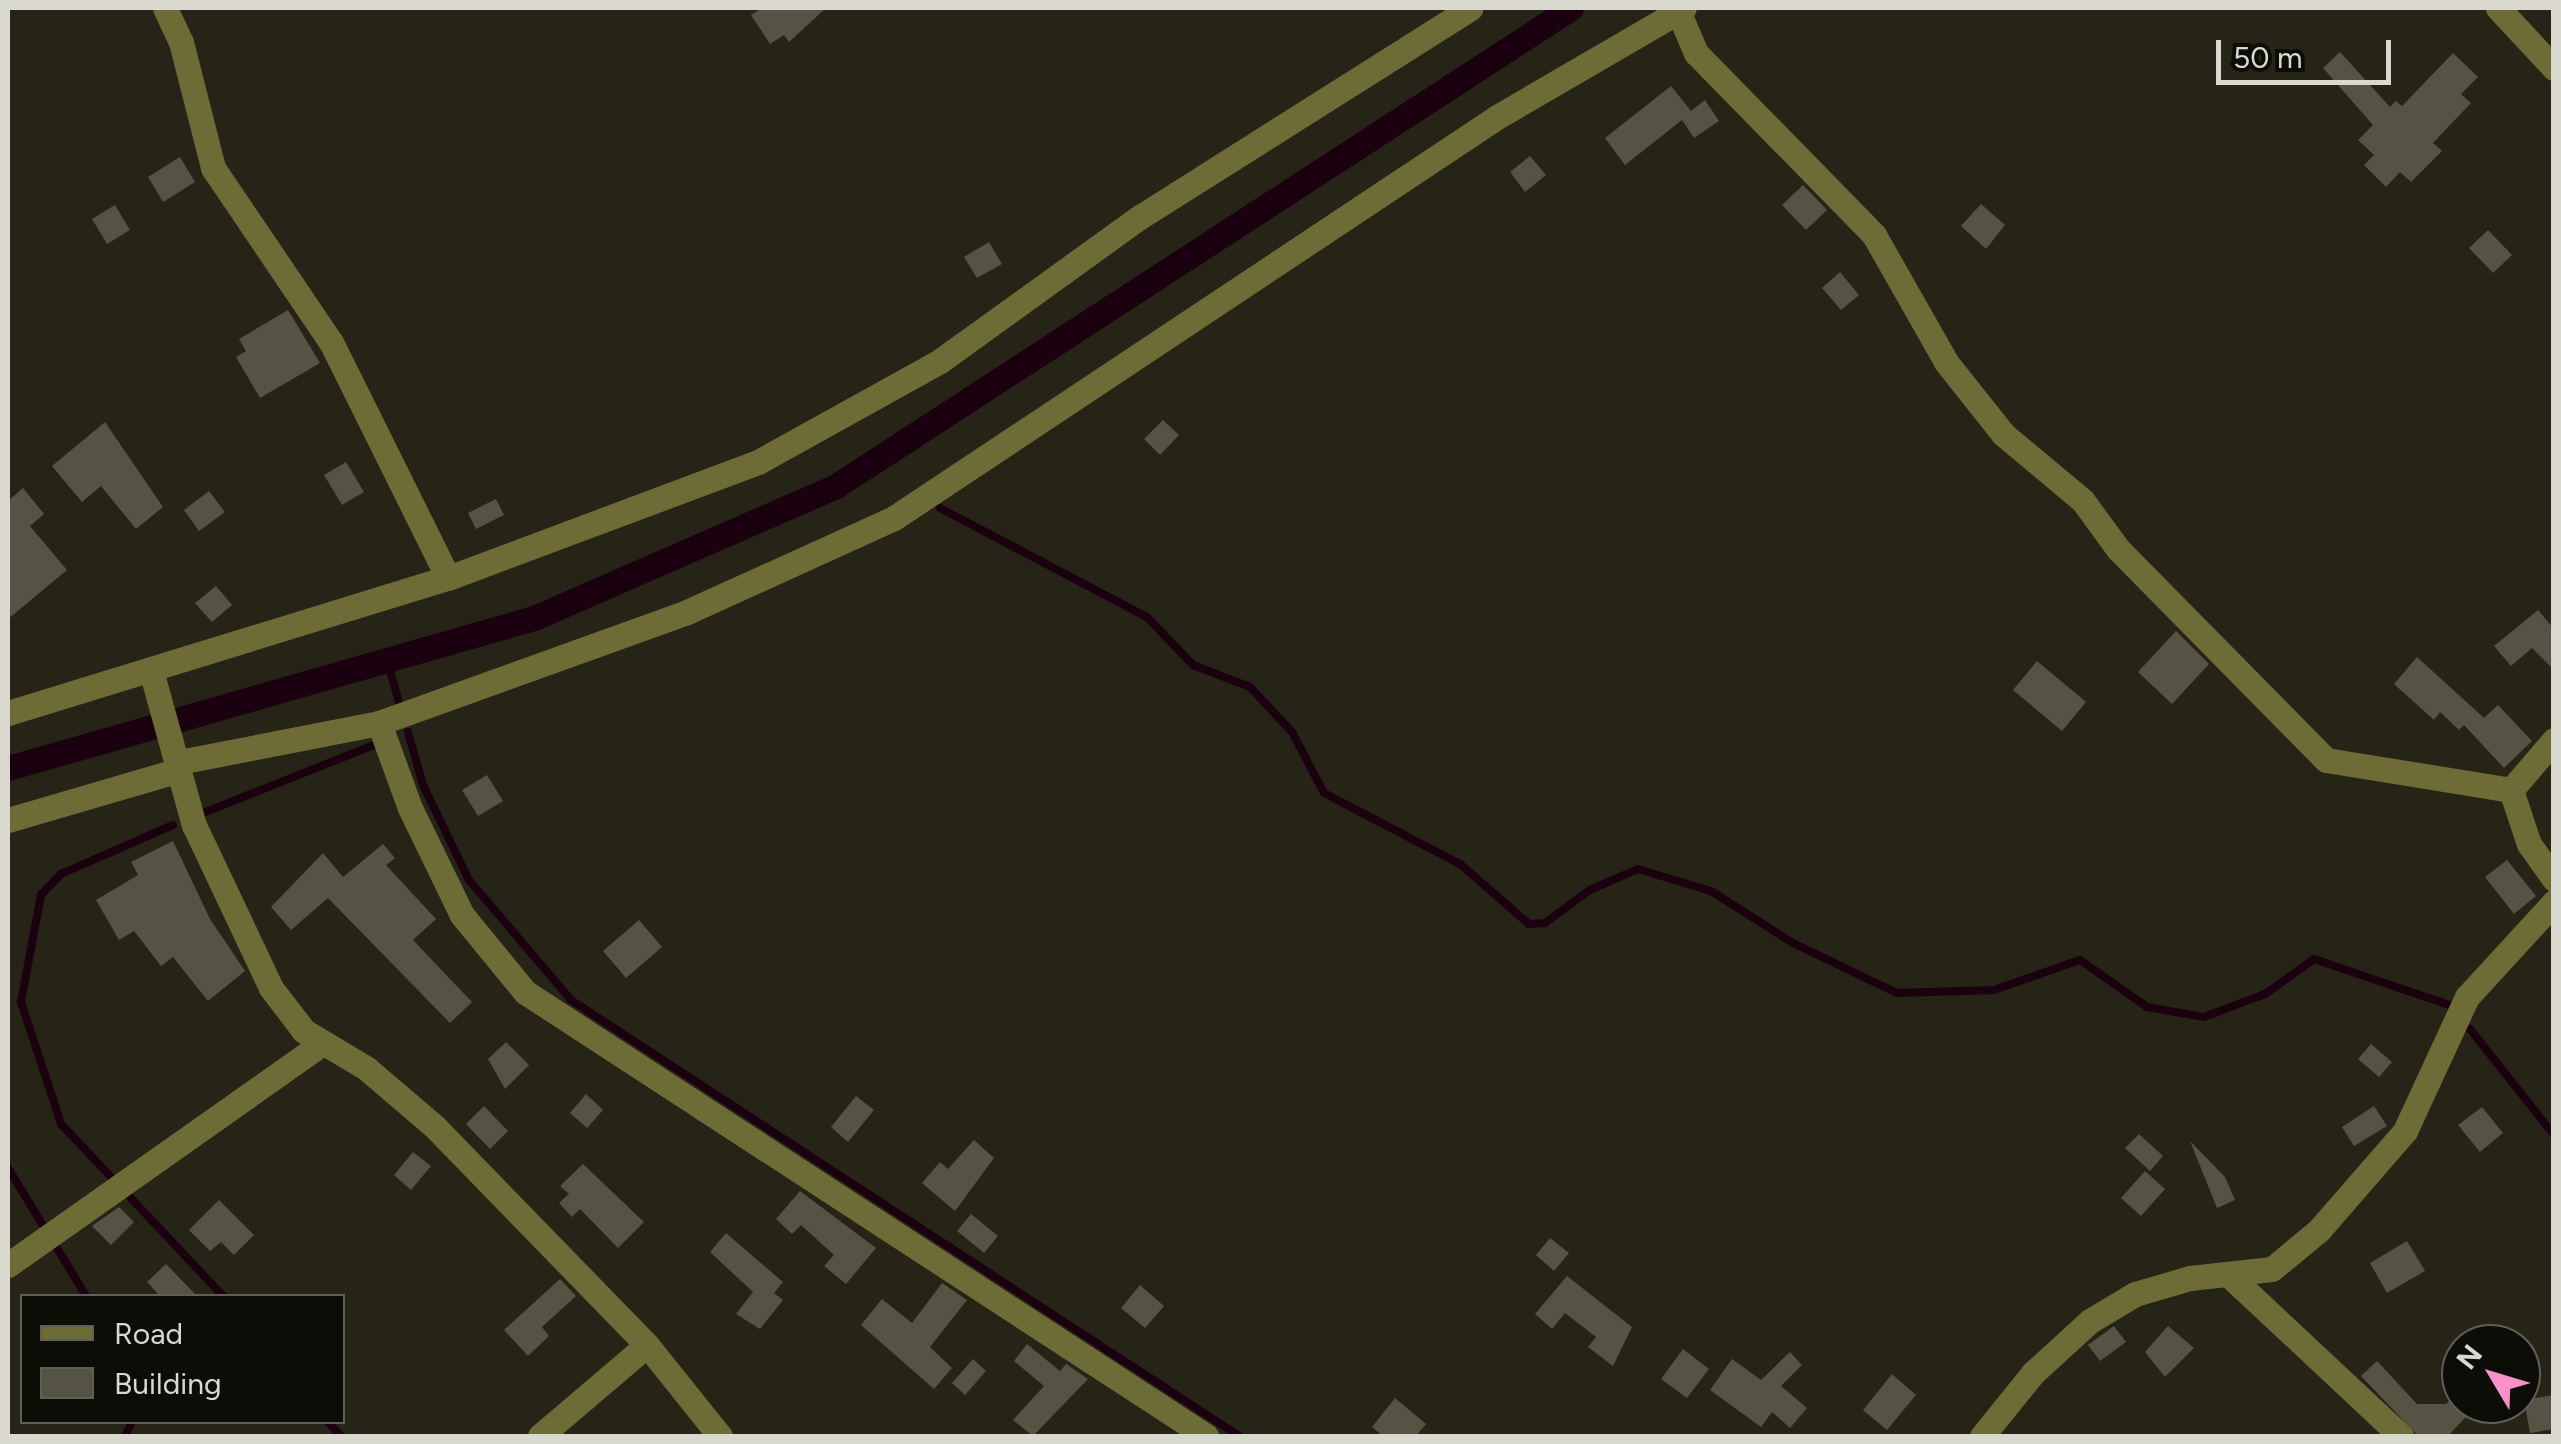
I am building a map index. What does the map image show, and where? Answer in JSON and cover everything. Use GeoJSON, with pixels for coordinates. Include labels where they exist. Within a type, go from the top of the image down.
{"type":"FeatureCollection","features":[{"type":"Feature","properties":{"kind":"street"},"geometry":{"type":"LineString","coordinates":[[165,8],[181,42],[213,168],[331,342],[448,578]]}},
{"type":"Feature","properties":{"kind":"street"},"geometry":{"type":"LineString","coordinates":[[8,714],[152,674],[448,578],[758,462],[940,360],[1140,217],[1471,8]]}},
{"type":"Feature","properties":{"kind":"street"},"geometry":{"type":"LineString","coordinates":[[2498,8],[2554,68]]}},
{"type":"Feature","properties":{"kind":"street"},"geometry":{"type":"LineString","coordinates":[[8,820],[175,758],[379,723],[688,612],[894,518],[1464,138],[1681,9],[1696,53],[1874,235],[1946,362],[2004,434],[2082,501],[2118,549],[2326,760],[2511,790]]}},
{"type":"Feature","properties":{"kind":"street"},"geometry":{"type":"LineString","coordinates":[[152,674],[194,825],[271,988],[304,1031],[366,1068],[434,1126],[647,1346],[720,1436]]}},
{"type":"Feature","properties":{"kind":"street"},"geometry":{"type":"LineString","coordinates":[[379,723],[410,808],[462,915],[524,992],[1206,1436]]}},
{"type":"Feature","properties":{"kind":"street"},"geometry":{"type":"LineString","coordinates":[[2511,790],[2554,740]]}},
{"type":"Feature","properties":{"kind":"street"},"geometry":{"type":"LineString","coordinates":[[2511,790],[2529,844],[2554,879]]}},
{"type":"Feature","properties":{"kind":"street"},"geometry":{"type":"LineString","coordinates":[[1982,1436],[2033,1373],[2090,1322],[2135,1294],[2190,1278],[2231,1277],[2272,1268],[2357,1188],[2405,1131],[2468,998],[2554,902]]}},
{"type":"Feature","properties":{"kind":"street"},"geometry":{"type":"LineString","coordinates":[[8,1264],[323,1042]]}},
{"type":"Feature","properties":{"kind":"street"},"geometry":{"type":"LineString","coordinates":[[2231,1277],[2401,1436]]}},
{"type":"Feature","properties":{"kind":"street"},"geometry":{"type":"LineString","coordinates":[[540,1436],[647,1346]]}},
{"type":"Feature","properties":{"kind":"building"},"geometry":{"type":"Polygon","coordinates":[[[762,8],[826,8],[789,42],[784,35],[770,44],[751,15],[762,8]]]}},
{"type":"Feature","properties":{"kind":"building"},"geometry":{"type":"Polygon","coordinates":[[[2340,52],[2390,107],[2396,101],[2402,106],[2453,53],[2478,77],[2461,94],[2471,103],[2433,143],[2442,151],[2411,182],[2400,172],[2386,187],[2364,165],[2374,155],[2358,140],[2373,125],[2323,68],[2340,52]]]}},
{"type":"Feature","properties":{"kind":"building"},"geometry":{"type":"Polygon","coordinates":[[[1671,86],[1691,111],[1705,100],[1719,121],[1694,138],[1682,120],[1625,165],[1605,138],[1671,86]]]}},
{"type":"Feature","properties":{"kind":"building"},"geometry":{"type":"Polygon","coordinates":[[[1530,156],[1546,175],[1525,192],[1510,172],[1530,156]]]}},
{"type":"Feature","properties":{"kind":"building"},"geometry":{"type":"Polygon","coordinates":[[[180,157],[195,182],[163,202],[148,177],[180,157]]]}},
{"type":"Feature","properties":{"kind":"building"},"geometry":{"type":"Polygon","coordinates":[[[1803,185],[1827,210],[1806,230],[1782,205],[1803,185]]]}},
{"type":"Feature","properties":{"kind":"building"},"geometry":{"type":"Polygon","coordinates":[[[1981,204],[2005,225],[1986,249],[1961,226],[1981,204]]]}},
{"type":"Feature","properties":{"kind":"building"},"geometry":{"type":"Polygon","coordinates":[[[115,205],[130,230],[107,244],[92,219],[115,205]]]}},
{"type":"Feature","properties":{"kind":"building"},"geometry":{"type":"Polygon","coordinates":[[[2488,230],[2512,255],[2493,273],[2469,248],[2488,230]]]}},
{"type":"Feature","properties":{"kind":"building"},"geometry":{"type":"Polygon","coordinates":[[[989,242],[1002,264],[977,278],[964,257],[989,242]]]}},
{"type":"Feature","properties":{"kind":"building"},"geometry":{"type":"Polygon","coordinates":[[[1840,272],[1859,295],[1841,310],[1822,288],[1840,272]]]}},
{"type":"Feature","properties":{"kind":"building"},"geometry":{"type":"Polygon","coordinates":[[[288,310],[320,363],[260,398],[236,357],[246,351],[239,339],[288,310]]]}},
{"type":"Feature","properties":{"kind":"building"},"geometry":{"type":"Polygon","coordinates":[[[1163,420],[1179,435],[1160,455],[1144,439],[1163,420]]]}},
{"type":"Feature","properties":{"kind":"building"},"geometry":{"type":"Polygon","coordinates":[[[105,422],[163,507],[136,529],[101,486],[82,502],[52,466],[105,422]]]}},
{"type":"Feature","properties":{"kind":"building"},"geometry":{"type":"Polygon","coordinates":[[[346,462],[364,492],[342,505],[324,475],[346,462]]]}},
{"type":"Feature","properties":{"kind":"building"},"geometry":{"type":"Polygon","coordinates":[[[23,488],[44,514],[30,526],[67,570],[8,619],[8,501],[23,488]]]}},
{"type":"Feature","properties":{"kind":"building"},"geometry":{"type":"Polygon","coordinates":[[[209,491],[225,512],[199,531],[184,510],[209,491]]]}},
{"type":"Feature","properties":{"kind":"building"},"geometry":{"type":"Polygon","coordinates":[[[496,499],[504,515],[476,529],[468,513],[496,499]]]}},
{"type":"Feature","properties":{"kind":"building"},"geometry":{"type":"Polygon","coordinates":[[[216,586],[232,605],[212,622],[195,603],[216,586]]]}},
{"type":"Feature","properties":{"kind":"building"},"geometry":{"type":"Polygon","coordinates":[[[2538,610],[2554,629],[2554,670],[2532,648],[2511,666],[2494,646],[2538,610]]]}},
{"type":"Feature","properties":{"kind":"building"},"geometry":{"type":"Polygon","coordinates":[[[2176,631],[2209,664],[2172,704],[2138,672],[2176,631]]]}},
{"type":"Feature","properties":{"kind":"building"},"geometry":{"type":"Polygon","coordinates":[[[2417,657],[2484,718],[2498,705],[2532,741],[2504,768],[2464,725],[2459,730],[2440,712],[2434,720],[2394,684],[2417,657]]]}},
{"type":"Feature","properties":{"kind":"building"},"geometry":{"type":"Polygon","coordinates":[[[2037,661],[2086,702],[2062,731],[2013,690],[2037,661]]]}},
{"type":"Feature","properties":{"kind":"building"},"geometry":{"type":"Polygon","coordinates":[[[487,775],[503,801],[478,816],[462,790],[487,775]]]}},
{"type":"Feature","properties":{"kind":"building"},"geometry":{"type":"Polygon","coordinates":[[[173,841],[210,919],[245,971],[208,1001],[173,957],[161,966],[134,931],[119,940],[96,900],[138,875],[131,862],[173,841]]]}},
{"type":"Feature","properties":{"kind":"building"},"geometry":{"type":"Polygon","coordinates":[[[383,844],[395,858],[386,865],[436,919],[413,940],[472,1002],[450,1023],[328,898],[291,930],[271,907],[323,853],[343,877],[383,844]]]}},
{"type":"Feature","properties":{"kind":"building"},"geometry":{"type":"Polygon","coordinates":[[[2507,860],[2536,896],[2514,914],[2485,877],[2507,860]]]}},
{"type":"Feature","properties":{"kind":"building"},"geometry":{"type":"Polygon","coordinates":[[[639,920],[662,947],[626,978],[603,951],[639,920]]]}},
{"type":"Feature","properties":{"kind":"building"},"geometry":{"type":"Polygon","coordinates":[[[506,1042],[529,1065],[505,1089],[488,1059],[506,1042]]]}},
{"type":"Feature","properties":{"kind":"building"},"geometry":{"type":"Polygon","coordinates":[[[2371,1044],[2392,1062],[2379,1077],[2358,1059],[2371,1044]]]}},
{"type":"Feature","properties":{"kind":"building"},"geometry":{"type":"Polygon","coordinates":[[[586,1094],[603,1110],[587,1128],[570,1113],[586,1094]]]}},
{"type":"Feature","properties":{"kind":"building"},"geometry":{"type":"Polygon","coordinates":[[[856,1096],[874,1110],[848,1142],[831,1127],[856,1096]]]}},
{"type":"Feature","properties":{"kind":"building"},"geometry":{"type":"Polygon","coordinates":[[[484,1106],[508,1131],[490,1149],[466,1124],[484,1106]]]}},
{"type":"Feature","properties":{"kind":"building"},"geometry":{"type":"Polygon","coordinates":[[[2374,1106],[2387,1126],[2354,1146],[2342,1127],[2374,1106]]]}},
{"type":"Feature","properties":{"kind":"building"},"geometry":{"type":"Polygon","coordinates":[[[2482,1107],[2503,1133],[2480,1152],[2458,1125],[2482,1107]]]}},
{"type":"Feature","properties":{"kind":"building"},"geometry":{"type":"Polygon","coordinates":[[[2139,1134],[2163,1156],[2150,1171],[2125,1148],[2139,1134]]]}},
{"type":"Feature","properties":{"kind":"building"},"geometry":{"type":"Polygon","coordinates":[[[974,1140],[994,1158],[955,1211],[922,1183],[940,1162],[948,1169],[974,1140]]]}},
{"type":"Feature","properties":{"kind":"building"},"geometry":{"type":"Polygon","coordinates":[[[2190,1141],[2225,1177],[2235,1200],[2217,1208],[2190,1141]]]}},
{"type":"Feature","properties":{"kind":"building"},"geometry":{"type":"Polygon","coordinates":[[[413,1152],[431,1166],[411,1190],[394,1175],[413,1152]]]}},
{"type":"Feature","properties":{"kind":"building"},"geometry":{"type":"Polygon","coordinates":[[[583,1164],[644,1222],[618,1248],[580,1209],[572,1217],[559,1203],[569,1194],[560,1186],[583,1164]]]}},
{"type":"Feature","properties":{"kind":"building"},"geometry":{"type":"Polygon","coordinates":[[[2145,1171],[2165,1189],[2141,1216],[2121,1198],[2145,1171]]]}},
{"type":"Feature","properties":{"kind":"building"},"geometry":{"type":"Polygon","coordinates":[[[800,1191],[876,1248],[846,1284],[824,1266],[834,1255],[801,1225],[792,1234],[776,1219],[800,1191]]]}},
{"type":"Feature","properties":{"kind":"building"},"geometry":{"type":"Polygon","coordinates":[[[219,1200],[254,1235],[234,1255],[221,1242],[210,1251],[189,1230],[219,1200]]]}},
{"type":"Feature","properties":{"kind":"building"},"geometry":{"type":"Polygon","coordinates":[[[119,1207],[134,1222],[111,1245],[92,1226],[119,1207]]]}},
{"type":"Feature","properties":{"kind":"building"},"geometry":{"type":"Polygon","coordinates":[[[971,1214],[998,1236],[984,1253],[957,1231],[971,1214]]]}},
{"type":"Feature","properties":{"kind":"building"},"geometry":{"type":"Polygon","coordinates":[[[726,1233],[783,1282],[774,1293],[783,1300],[760,1329],[736,1314],[753,1292],[710,1252],[726,1233]]]}},
{"type":"Feature","properties":{"kind":"building"},"geometry":{"type":"Polygon","coordinates":[[[1550,1238],[1569,1253],[1554,1271],[1536,1255],[1550,1238]]]}},
{"type":"Feature","properties":{"kind":"building"},"geometry":{"type":"Polygon","coordinates":[[[2407,1241],[2425,1271],[2387,1293],[2370,1263],[2407,1241]]]}},
{"type":"Feature","properties":{"kind":"building"},"geometry":{"type":"Polygon","coordinates":[[[166,1264],[195,1294],[158,1294],[147,1282],[166,1264]]]}},
{"type":"Feature","properties":{"kind":"building"},"geometry":{"type":"Polygon","coordinates":[[[1567,1276],[1632,1327],[1613,1366],[1588,1347],[1596,1337],[1565,1313],[1552,1329],[1535,1314],[1567,1276]]]}},
{"type":"Feature","properties":{"kind":"building"},"geometry":{"type":"Polygon","coordinates":[[[560,1279],[576,1296],[542,1327],[549,1336],[528,1356],[504,1330],[560,1279]]]}},
{"type":"Feature","properties":{"kind":"building"},"geometry":{"type":"Polygon","coordinates":[[[942,1283],[967,1300],[930,1347],[952,1368],[934,1389],[861,1325],[882,1299],[912,1323],[942,1283]]]}},
{"type":"Feature","properties":{"kind":"building"},"geometry":{"type":"Polygon","coordinates":[[[1140,1285],[1164,1306],[1145,1328],[1121,1308],[1140,1285]]]}},
{"type":"Feature","properties":{"kind":"building"},"geometry":{"type":"Polygon","coordinates":[[[2114,1326],[2126,1342],[2100,1361],[2088,1345],[2114,1326]]]}},
{"type":"Feature","properties":{"kind":"building"},"geometry":{"type":"Polygon","coordinates":[[[2168,1326],[2194,1348],[2165,1377],[2145,1352],[2168,1326]]]}},
{"type":"Feature","properties":{"kind":"building"},"geometry":{"type":"Polygon","coordinates":[[[1027,1344],[1060,1371],[1066,1364],[1088,1379],[1033,1436],[1013,1420],[1044,1386],[1014,1361],[1027,1344]]]}},
{"type":"Feature","properties":{"kind":"building"},"geometry":{"type":"Polygon","coordinates":[[[1683,1349],[1709,1369],[1687,1398],[1661,1379],[1683,1349]]]}},
{"type":"Feature","properties":{"kind":"building"},"geometry":{"type":"Polygon","coordinates":[[[1790,1352],[1802,1365],[1781,1386],[1807,1408],[1790,1428],[1772,1412],[1761,1427],[1710,1390],[1732,1359],[1761,1380],[1790,1352]]]}},
{"type":"Feature","properties":{"kind":"building"},"geometry":{"type":"Polygon","coordinates":[[[973,1359],[986,1371],[965,1395],[952,1383],[973,1359]]]}},
{"type":"Feature","properties":{"kind":"building"},"geometry":{"type":"Polygon","coordinates":[[[2377,1361],[2417,1404],[2441,1404],[2441,1424],[2459,1424],[2448,1436],[2418,1436],[2361,1376],[2377,1361]]]}},
{"type":"Feature","properties":{"kind":"building"},"geometry":{"type":"Polygon","coordinates":[[[1892,1374],[1916,1395],[1887,1430],[1863,1410],[1892,1374]]]}},
{"type":"Feature","properties":{"kind":"building"},"geometry":{"type":"Polygon","coordinates":[[[2554,1395],[2554,1429],[2530,1433],[2528,1424],[2541,1424],[2541,1397],[2554,1395]]]}},
{"type":"Feature","properties":{"kind":"building"},"geometry":{"type":"Polygon","coordinates":[[[1395,1398],[1426,1424],[1416,1436],[1383,1436],[1372,1427],[1395,1398]]]}},
{"type":"Feature","properties":{"kind":"waterway"},"geometry":{"type":"LineString","coordinates":[[8,768],[534,618],[836,486],[1571,8]]}},
{"type":"Feature","properties":{"kind":"waterway"},"geometry":{"type":"LineString","coordinates":[[940,508],[1147,617],[1193,665],[1250,687],[1292,732],[1324,793],[1460,864],[1529,924],[1545,923],[1590,890],[1638,869],[1711,891],[1793,943],[1897,993],[1994,990],[2080,960],[2147,1007],[2204,1017],[2265,994],[2314,959],[2452,1006]]}},
{"type":"Feature","properties":{"kind":"waterway"},"geometry":{"type":"LineString","coordinates":[[387,660],[399,702]]}},
{"type":"Feature","properties":{"kind":"waterway"},"geometry":{"type":"LineString","coordinates":[[408,732],[423,785],[469,880],[571,1000],[1239,1436]]}},
{"type":"Feature","properties":{"kind":"waterway"},"geometry":{"type":"LineString","coordinates":[[198,815],[376,744]]}},
{"type":"Feature","properties":{"kind":"waterway"},"geometry":{"type":"LineString","coordinates":[[173,825],[61,874],[41,895],[21,1002],[61,1124],[221,1294]]}},
{"type":"Feature","properties":{"kind":"waterway"},"geometry":{"type":"LineString","coordinates":[[2470,1029],[2554,1135]]}},
{"type":"Feature","properties":{"kind":"waterway"},"geometry":{"type":"LineString","coordinates":[[8,1168],[85,1294]]}},
{"type":"Feature","properties":{"kind":"waterway"},"geometry":{"type":"LineString","coordinates":[[125,1436],[131,1424]]}},
{"type":"Feature","properties":{"kind":"waterway"},"geometry":{"type":"LineString","coordinates":[[330,1424],[341,1436]]}}]}
